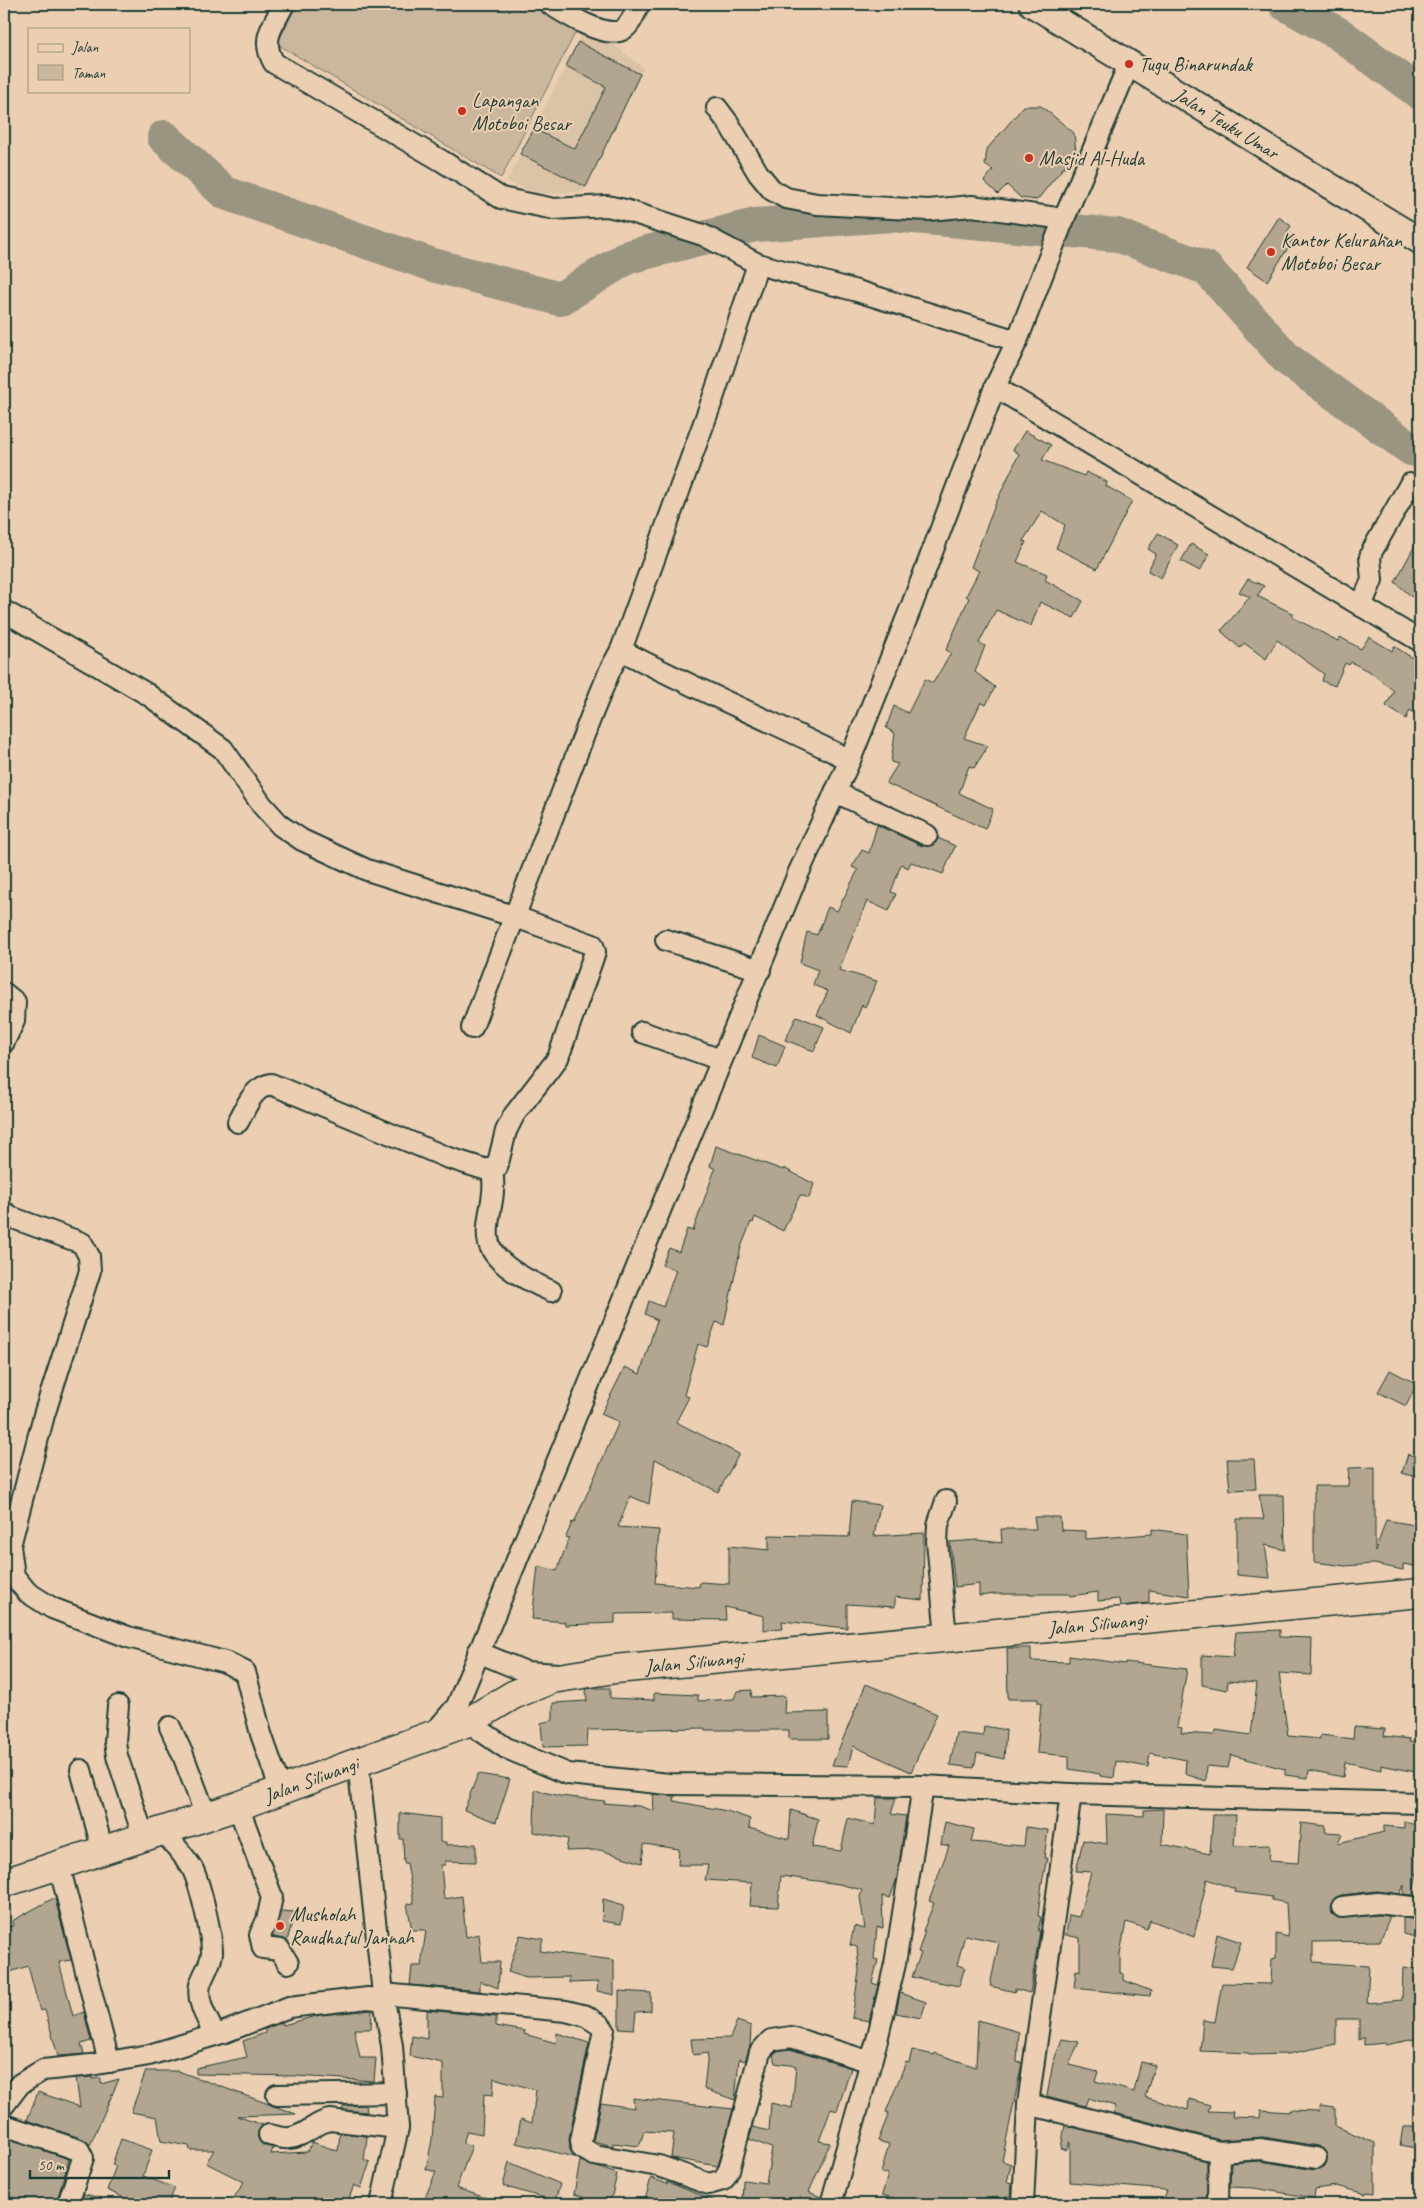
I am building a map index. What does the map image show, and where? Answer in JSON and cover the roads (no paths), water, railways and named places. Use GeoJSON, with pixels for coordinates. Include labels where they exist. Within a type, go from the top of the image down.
{"type":"FeatureCollection","features":[{"type":"Feature","properties":{"kind":"main road","name":"Jalan Siliwangi"},"geometry":{"type":"LineString","coordinates":[[4,1883],[238,1806],[468,1722],[513,1695],[570,1675],[624,1668],[1420,1593]]}},
{"type":"Feature","properties":{"kind":"street"},"geometry":{"type":"LineString","coordinates":[[284,4],[268,37],[268,54],[274,63],[442,161],[501,198],[554,209],[607,206],[642,215],[703,235],[758,264],[857,291],[1017,341]]}},
{"type":"Feature","properties":{"kind":"street"},"geometry":{"type":"LineString","coordinates":[[550,4],[574,20],[614,32],[622,30],[631,22],[639,4]]}},
{"type":"Feature","properties":{"kind":"street","name":"Jalan Teuku Umar"},"geometry":{"type":"LineString","coordinates":[[1032,4],[1420,241]]}},
{"type":"Feature","properties":{"kind":"street"},"geometry":{"type":"LineString","coordinates":[[430,1735],[456,1706],[707,1100],[721,1060],[760,970],[798,874],[850,760],[914,601],[995,387],[1017,341],[1061,227],[1129,64]]}},
{"type":"Feature","properties":{"kind":"street"},"geometry":{"type":"LineString","coordinates":[[717,108],[729,124],[758,173],[772,190],[786,198],[817,204],[929,210],[972,206],[1016,214],[1061,227]]}},
{"type":"Feature","properties":{"kind":"street"},"geometry":{"type":"LineString","coordinates":[[472,1028],[513,916],[610,670],[621,650],[713,398],[758,264]]}},
{"type":"Feature","properties":{"kind":"street"},"geometry":{"type":"LineString","coordinates":[[995,387],[1420,641]]}},
{"type":"Feature","properties":{"kind":"street"},"geometry":{"type":"LineString","coordinates":[[1361,606],[1372,580],[1370,557],[1372,551],[1410,484]]}},
{"type":"Feature","properties":{"kind":"street"},"geometry":{"type":"LineString","coordinates":[[4,611],[147,694],[223,749],[262,806],[281,826],[302,840],[367,870],[513,916],[586,941],[593,946],[595,952],[558,1058],[514,1115],[506,1131],[496,1167],[487,1170],[446,1157],[271,1084],[260,1086],[252,1095],[238,1122]]}},
{"type":"Feature","properties":{"kind":"street"},"geometry":{"type":"LineString","coordinates":[[621,650],[701,691],[796,733],[850,760]]}},
{"type":"Feature","properties":{"kind":"street"},"geometry":{"type":"LineString","coordinates":[[836,792],[927,835]]}},
{"type":"Feature","properties":{"kind":"street"},"geometry":{"type":"LineString","coordinates":[[666,940],[760,970]]}},
{"type":"Feature","properties":{"kind":"street"},"geometry":{"type":"LineString","coordinates":[[4,993],[15,1002],[14,1021],[4,1042]]}},
{"type":"Feature","properties":{"kind":"street"},"geometry":{"type":"LineString","coordinates":[[642,1032],[721,1060]]}},
{"type":"Feature","properties":{"kind":"street"},"geometry":{"type":"LineString","coordinates":[[492,1168],[493,1190],[488,1238],[490,1247],[498,1257],[524,1279],[550,1291]]}},
{"type":"Feature","properties":{"kind":"street"},"geometry":{"type":"LineString","coordinates":[[4,1212],[13,1218],[82,1243],[89,1256],[90,1271],[44,1415],[10,1546],[14,1576],[27,1592],[52,1608],[128,1637],[224,1662],[245,1672],[259,1727],[281,1790]]}},
{"type":"Feature","properties":{"kind":"street"},"geometry":{"type":"LineString","coordinates":[[946,1501],[938,1525],[937,1541],[946,1638]]}},
{"type":"Feature","properties":{"kind":"street"},"geometry":{"type":"LineString","coordinates":[[478,1652],[526,1672],[570,1675]]}},
{"type":"Feature","properties":{"kind":"street"},"geometry":{"type":"LineString","coordinates":[[118,1706],[115,1741],[117,1756],[154,1834],[192,1868],[208,1923],[212,1953],[208,1968],[200,1985],[199,1995],[202,2007],[215,2035]]}},
{"type":"Feature","properties":{"kind":"street"},"geometry":{"type":"LineString","coordinates":[[468,1722],[513,1751],[568,1774],[669,1784],[923,1786],[1071,1794],[1420,1804]]}},
{"type":"Feature","properties":{"kind":"street"},"geometry":{"type":"LineString","coordinates":[[170,1727],[184,1755],[206,1816]]}},
{"type":"Feature","properties":{"kind":"street"},"geometry":{"type":"LineString","coordinates":[[375,1755],[384,1997],[392,2046],[398,2128],[381,2204]]}},
{"type":"Feature","properties":{"kind":"street"},"geometry":{"type":"LineString","coordinates":[[81,1770],[103,1851]]}},
{"type":"Feature","properties":{"kind":"street"},"geometry":{"type":"LineString","coordinates":[[831,2204],[871,2062],[895,1964],[923,1786]]}},
{"type":"Feature","properties":{"kind":"street"},"geometry":{"type":"LineString","coordinates":[[1023,2204],[1028,2104],[1042,2017],[1071,1794]]}},
{"type":"Feature","properties":{"kind":"street"},"geometry":{"type":"LineString","coordinates":[[238,1806],[272,1897],[267,1920],[260,1935],[262,1948],[280,1950],[288,1963]]}},
{"type":"Feature","properties":{"kind":"street"},"geometry":{"type":"LineString","coordinates":[[59,1865],[109,2062]]}},
{"type":"Feature","properties":{"kind":"street"},"geometry":{"type":"LineString","coordinates":[[1342,1907],[1378,1903],[1420,1908]]}},
{"type":"Feature","properties":{"kind":"street"},"geometry":{"type":"LineString","coordinates":[[4,2105],[20,2084],[43,2070],[149,2055],[215,2035],[289,2007],[384,1997],[566,2011],[597,2022],[604,2030],[581,2140],[582,2148],[594,2155],[659,2166],[708,2184],[723,2180],[729,2170],[760,2052],[771,2040],[791,2037],[871,2062]]}},
{"type":"Feature","properties":{"kind":"street"},"geometry":{"type":"LineString","coordinates":[[277,2095],[396,2093]]}},
{"type":"Feature","properties":{"kind":"street"},"geometry":{"type":"LineString","coordinates":[[1028,2104],[1219,2152],[1261,2149],[1316,2158]]}},
{"type":"Feature","properties":{"kind":"street"},"geometry":{"type":"LineString","coordinates":[[269,2135],[289,2138],[298,2136],[322,2121],[330,2120],[398,2128]]}},
{"type":"Feature","properties":{"kind":"street"},"geometry":{"type":"LineString","coordinates":[[4,2125],[79,2150],[83,2158],[68,2204]]}},
{"type":"Feature","properties":{"kind":"street"},"geometry":{"type":"LineString","coordinates":[[1219,2152],[1218,2200],[1220,2204]]}},
{"type":"Feature","properties":{"kind":"waterway"},"geometry":{"type":"LineString","coordinates":[[1285,4],[1339,34],[1420,93]]}},
{"type":"Feature","properties":{"kind":"waterway"},"geometry":{"type":"LineString","coordinates":[[164,137],[225,193],[433,265],[560,299],[628,257],[755,225],[891,215],[1117,235],[1206,268],[1287,359],[1411,449],[1420,451]]}},
{"type":"Feature","properties":{"kind":"place","name":"Tugu Binarundak"},"geometry":{"type":"Point","coordinates":[1129,64]}},
{"type":"Feature","properties":{"kind":"place","name":"Lapangan Motoboi Besar"},"geometry":{"type":"Point","coordinates":[462,111]}},
{"type":"Feature","properties":{"kind":"place","name":"Masjid Al-Huda"},"geometry":{"type":"Point","coordinates":[1029,158]}},
{"type":"Feature","properties":{"kind":"place","name":"Kantor Kelurahan Motoboi Besar"},"geometry":{"type":"Point","coordinates":[1271,252]}},
{"type":"Feature","properties":{"kind":"place","name":"Musholah Raudhatul Jannah"},"geometry":{"type":"Point","coordinates":[280,1926]}}]}
